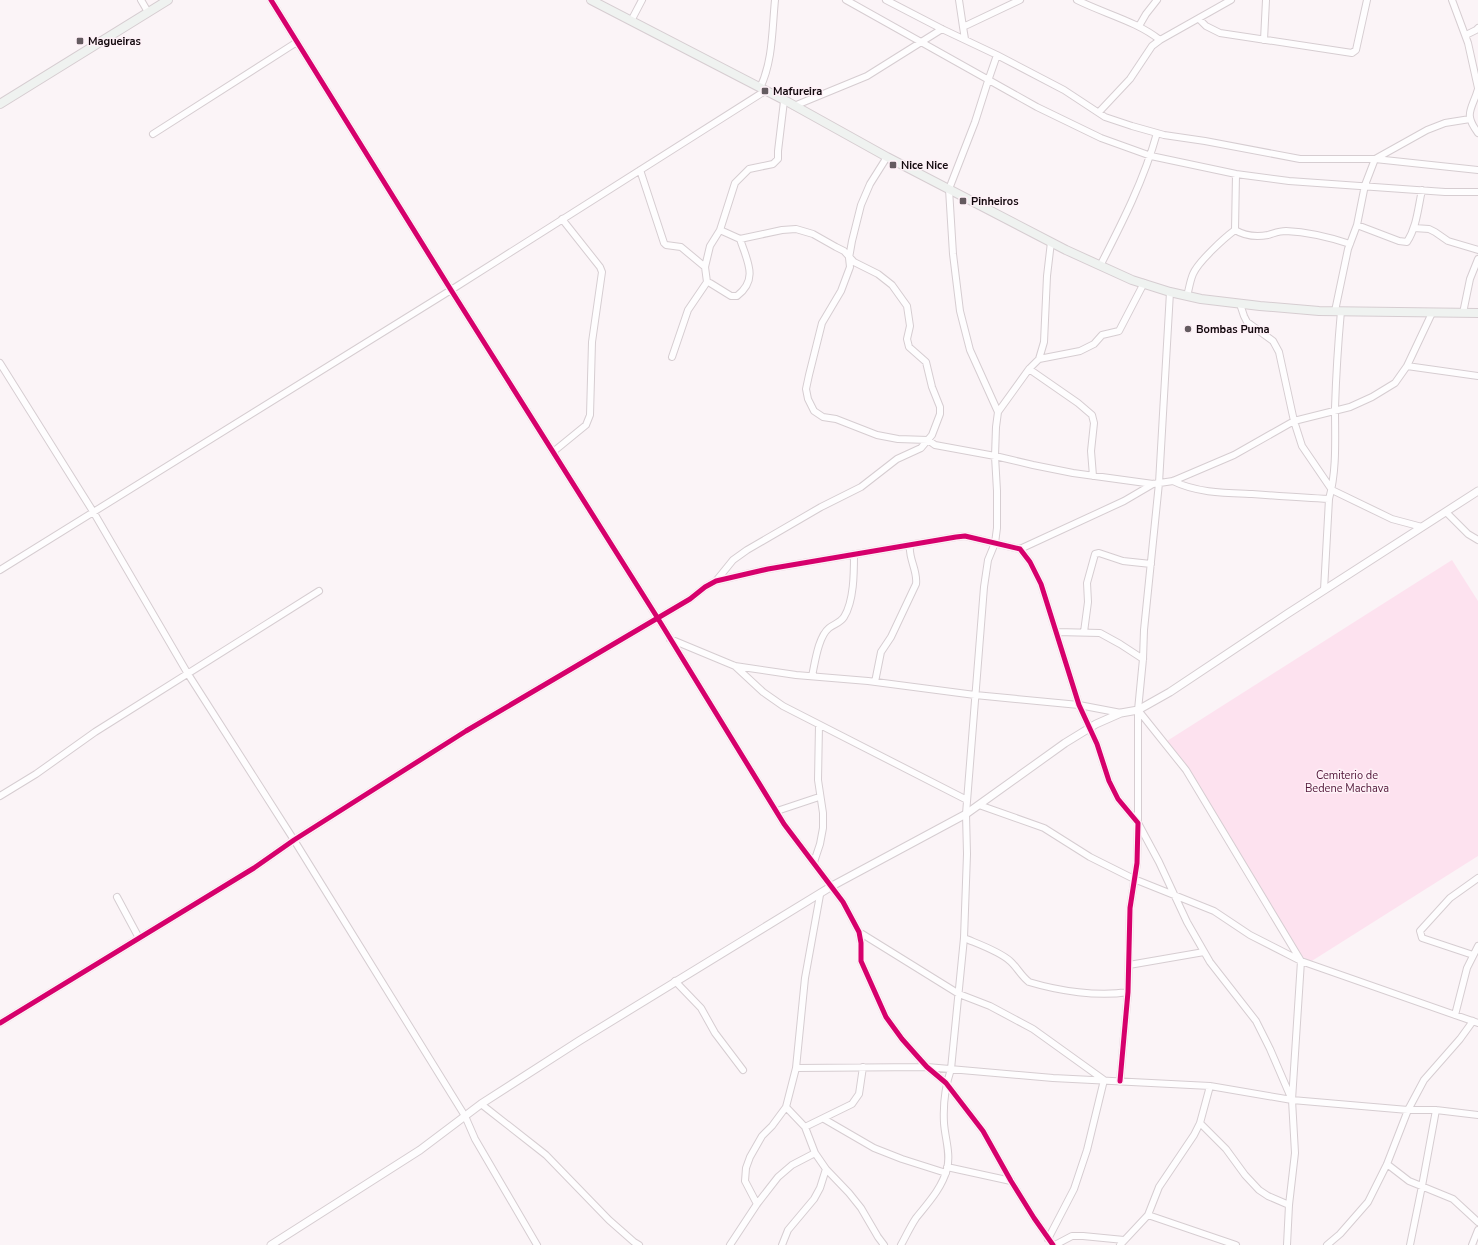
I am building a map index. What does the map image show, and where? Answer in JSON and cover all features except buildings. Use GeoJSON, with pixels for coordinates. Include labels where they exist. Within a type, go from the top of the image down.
{"type":"FeatureCollection","features":[{"type":"Feature","properties":{"kind":"main road"},"geometry":{"type":"LineString","coordinates":[[0,104],[168,0]]}},
{"type":"Feature","properties":{"kind":"main road"},"geometry":{"type":"LineString","coordinates":[[591,0],[1051,242],[1100,266],[1144,283],[1187,296],[1240,304],[1338,311],[1478,313]]}},
{"type":"Feature","properties":{"kind":"street"},"geometry":{"type":"LineString","coordinates":[[140,0],[148,12]]}},
{"type":"Feature","properties":{"kind":"street"},"geometry":{"type":"LineString","coordinates":[[271,0],[451,290],[657,617],[784,824],[843,902],[859,932],[860,961],[886,1017],[902,1039],[927,1067],[946,1083],[983,1131],[995,1155],[1011,1181],[1054,1245],[1072,1236],[1083,1236],[1122,1242],[1144,1222],[1148,1216],[1159,1187],[1194,1135],[1200,1123],[1210,1086]]}},
{"type":"Feature","properties":{"kind":"street"},"geometry":{"type":"LineString","coordinates":[[631,21],[642,0]]}},
{"type":"Feature","properties":{"kind":"street"},"geometry":{"type":"LineString","coordinates":[[0,570],[451,290],[640,170],[762,89],[768,65],[774,27],[775,0]]}},
{"type":"Feature","properties":{"kind":"street"},"geometry":{"type":"LineString","coordinates":[[846,0],[1038,108],[1101,138],[1151,156],[1236,174],[1289,181],[1365,185],[1444,192],[1478,192]]}},
{"type":"Feature","properties":{"kind":"street"},"geometry":{"type":"LineString","coordinates":[[886,0],[1064,90],[1105,116],[1132,126],[1157,133],[1300,159],[1375,159],[1478,170]]}},
{"type":"Feature","properties":{"kind":"street"},"geometry":{"type":"LineString","coordinates":[[959,0],[965,39]]}},
{"type":"Feature","properties":{"kind":"street"},"geometry":{"type":"LineString","coordinates":[[963,27],[1020,0]]}},
{"type":"Feature","properties":{"kind":"street"},"geometry":{"type":"LineString","coordinates":[[1077,0],[1097,10],[1139,26],[1160,40]]}},
{"type":"Feature","properties":{"kind":"street"},"geometry":{"type":"LineString","coordinates":[[1139,26],[1157,0]]}},
{"type":"Feature","properties":{"kind":"street"},"geometry":{"type":"LineString","coordinates":[[1099,112],[1130,79],[1152,46],[1231,0]]}},
{"type":"Feature","properties":{"kind":"street"},"geometry":{"type":"LineString","coordinates":[[1264,40],[1266,0]]}},
{"type":"Feature","properties":{"kind":"street"},"geometry":{"type":"LineString","coordinates":[[1199,19],[1206,26],[1220,33],[1352,53],[1356,50],[1367,0]]}},
{"type":"Feature","properties":{"kind":"street"},"geometry":{"type":"LineString","coordinates":[[1452,0],[1466,35],[1478,88],[1470,111],[1470,119],[1478,133]]}},
{"type":"Feature","properties":{"kind":"street"},"geometry":{"type":"LineString","coordinates":[[1466,35],[1478,28]]}},
{"type":"Feature","properties":{"kind":"street"},"geometry":{"type":"LineString","coordinates":[[794,106],[867,76],[942,29]]}},
{"type":"Feature","properties":{"kind":"street"},"geometry":{"type":"LineString","coordinates":[[153,134],[297,42]]}},
{"type":"Feature","properties":{"kind":"street"},"geometry":{"type":"LineString","coordinates":[[997,55],[975,122],[949,189],[953,254],[960,311],[970,350],[998,412]]}},
{"type":"Feature","properties":{"kind":"street"},"geometry":{"type":"LineString","coordinates":[[672,357],[688,310],[707,282],[705,267],[710,246],[720,230],[733,188],[741,176],[749,169],[773,164],[778,159],[784,101]]}},
{"type":"Feature","properties":{"kind":"street"},"geometry":{"type":"LineString","coordinates":[[1324,590],[1330,499],[1336,442],[1335,410],[1338,311],[1350,244],[1358,225],[1365,185],[1375,159],[1427,130],[1445,123],[1470,119]]}},
{"type":"Feature","properties":{"kind":"street"},"geometry":{"type":"LineString","coordinates":[[1100,266],[1134,198],[1151,156],[1157,133]]}},
{"type":"Feature","properties":{"kind":"street"},"geometry":{"type":"LineString","coordinates":[[887,157],[870,184],[861,205],[852,241],[849,258],[850,267],[846,280],[822,323],[806,389],[808,399],[814,411],[823,417],[836,419],[877,435],[898,439],[928,440],[935,445],[995,456],[1033,466],[1093,476],[1156,483],[1173,481],[1234,455],[1294,421],[1350,407],[1372,397],[1395,383],[1407,366],[1432,313]]}},
{"type":"Feature","properties":{"kind":"street"},"geometry":{"type":"LineString","coordinates":[[640,170],[664,243],[666,245],[677,246],[685,249],[705,267]]}},
{"type":"Feature","properties":{"kind":"street"},"geometry":{"type":"LineString","coordinates":[[1187,296],[1193,274],[1200,263],[1235,230],[1236,174]]}},
{"type":"Feature","properties":{"kind":"street"},"geometry":{"type":"LineString","coordinates":[[1358,225],[1399,241],[1407,242],[1414,228],[1422,190]]}},
{"type":"Feature","properties":{"kind":"street"},"geometry":{"type":"LineString","coordinates":[[553,452],[586,425],[590,415],[592,342],[602,272],[600,267],[562,219]]}},
{"type":"Feature","properties":{"kind":"street"},"geometry":{"type":"LineString","coordinates":[[1414,228],[1428,229],[1448,241],[1478,250]]}},
{"type":"Feature","properties":{"kind":"street"},"geometry":{"type":"LineString","coordinates":[[716,581],[733,560],[747,550],[821,507],[860,487],[897,460],[921,448],[932,435],[940,414],[940,407],[932,387],[926,362],[909,347],[907,340],[910,326],[907,306],[892,285],[878,274],[854,262],[844,251],[813,234],[796,229],[782,230],[740,239],[720,230]]}},
{"type":"Feature","properties":{"kind":"street"},"geometry":{"type":"LineString","coordinates":[[1235,230],[1244,234],[1256,236],[1268,235],[1279,231],[1312,234],[1332,238],[1350,244]]}},
{"type":"Feature","properties":{"kind":"street"},"geometry":{"type":"LineString","coordinates":[[707,282],[731,296],[737,296],[743,291],[748,284],[750,270],[740,239]]}},
{"type":"Feature","properties":{"kind":"street"},"geometry":{"type":"LineString","coordinates":[[901,1245],[916,1219],[934,1197],[947,1170],[947,1142],[944,1125],[944,1106],[946,1083],[951,1069],[964,938],[967,854],[966,814],[984,587],[988,560],[995,543],[998,491],[995,456],[996,427],[998,412],[1029,369],[1039,359],[1044,342],[1047,276],[1051,242]]}},
{"type":"Feature","properties":{"kind":"street"},"geometry":{"type":"LineString","coordinates":[[1463,313],[1470,279],[1478,259]]}},
{"type":"Feature","properties":{"kind":"street"},"geometry":{"type":"LineString","coordinates":[[1039,359],[1080,351],[1094,344],[1102,335],[1119,331],[1144,283]]}},
{"type":"Feature","properties":{"kind":"street"},"geometry":{"type":"LineString","coordinates":[[1120,1081],[1128,992],[1130,908],[1136,863],[1138,823],[1138,710],[1144,659],[1144,630],[1151,564],[1170,292]]}},
{"type":"Feature","properties":{"kind":"street"},"geometry":{"type":"LineString","coordinates":[[1240,304],[1247,322],[1273,340],[1279,352],[1294,421],[1302,446],[1332,490],[1392,519],[1422,527]]}},
{"type":"Feature","properties":{"kind":"street"},"geometry":{"type":"LineString","coordinates":[[0,363],[94,513],[188,674],[294,840],[465,1116],[474,1139],[538,1245]]}},
{"type":"Feature","properties":{"kind":"street"},"geometry":{"type":"LineString","coordinates":[[1407,366],[1478,376]]}},
{"type":"Feature","properties":{"kind":"street"},"geometry":{"type":"LineString","coordinates":[[1029,369],[1092,415],[1094,424],[1091,452],[1093,476]]}},
{"type":"Feature","properties":{"kind":"street"},"geometry":{"type":"LineString","coordinates":[[1173,481],[1184,487],[1226,493],[1330,499]]}},
{"type":"Feature","properties":{"kind":"street"},"geometry":{"type":"LineString","coordinates":[[0,1023],[254,868],[294,840],[466,731],[657,617],[690,599],[705,587],[716,581],[768,569],[965,536],[1020,549],[1124,501],[1156,483]]}},
{"type":"Feature","properties":{"kind":"street"},"geometry":{"type":"LineString","coordinates":[[271,1245],[420,1150],[481,1104],[579,1040],[820,895],[832,886],[966,814],[1065,743],[1090,728],[1121,713],[1138,710],[1170,692],[1324,590],[1478,491]]}},
{"type":"Feature","properties":{"kind":"street"},"geometry":{"type":"LineString","coordinates":[[1446,512],[1468,534],[1478,540]]}},
{"type":"Feature","properties":{"kind":"street"},"geometry":{"type":"LineString","coordinates":[[875,682],[881,652],[891,637],[916,584],[910,554],[910,545]]}},
{"type":"Feature","properties":{"kind":"street"},"geometry":{"type":"LineString","coordinates":[[1020,549],[1030,562],[1041,584],[1080,705],[1104,762],[1109,781],[1118,799],[1138,823],[1159,862],[1187,922],[1210,962],[1256,1021],[1292,1100]]}},
{"type":"Feature","properties":{"kind":"street"},"geometry":{"type":"LineString","coordinates":[[1084,632],[1088,602],[1087,583],[1095,554],[1099,552],[1123,561],[1151,564]]}},
{"type":"Feature","properties":{"kind":"street"},"geometry":{"type":"LineString","coordinates":[[812,676],[819,645],[825,632],[829,627],[844,618],[848,608],[853,586],[854,554]]}},
{"type":"Feature","properties":{"kind":"street"},"geometry":{"type":"LineString","coordinates":[[0,796],[36,774],[95,732],[319,591]]}},
{"type":"Feature","properties":{"kind":"street"},"geometry":{"type":"LineString","coordinates":[[1056,632],[1100,633],[1144,659]]}},
{"type":"Feature","properties":{"kind":"street"},"geometry":{"type":"LineString","coordinates":[[670,639],[736,666],[975,695],[1080,705],[1121,713]]}},
{"type":"Feature","properties":{"kind":"street"},"geometry":{"type":"LineString","coordinates":[[736,666],[763,692],[783,706],[967,800]]}},
{"type":"Feature","properties":{"kind":"street"},"geometry":{"type":"LineString","coordinates":[[1138,710],[1186,770],[1301,961],[1292,1100],[1295,1153],[1289,1205],[1288,1245]]}},
{"type":"Feature","properties":{"kind":"street"},"geometry":{"type":"LineString","coordinates":[[814,862],[820,844],[823,813],[818,774],[818,725]]}},
{"type":"Feature","properties":{"kind":"street"},"geometry":{"type":"LineString","coordinates":[[777,811],[820,797]]}},
{"type":"Feature","properties":{"kind":"street"},"geometry":{"type":"LineString","coordinates":[[979,805],[1044,828],[1090,857],[1134,879],[1214,912],[1250,935],[1301,961],[1476,1022],[1424,1080],[1408,1110],[1387,1164],[1368,1202],[1340,1234],[1327,1245]]}},
{"type":"Feature","properties":{"kind":"street"},"geometry":{"type":"LineString","coordinates":[[1473,955],[1422,938],[1420,931],[1450,898],[1478,878]]}},
{"type":"Feature","properties":{"kind":"street"},"geometry":{"type":"LineString","coordinates":[[757,1204],[745,1181],[746,1168],[750,1157],[762,1136],[772,1126],[786,1107],[796,1068],[805,978],[820,895]]}},
{"type":"Feature","properties":{"kind":"street"},"geometry":{"type":"LineString","coordinates":[[117,897],[139,938]]}},
{"type":"Feature","properties":{"kind":"street"},"geometry":{"type":"LineString","coordinates":[[859,932],[959,994],[990,1006],[1033,1030],[1104,1080]]}},
{"type":"Feature","properties":{"kind":"street"},"geometry":{"type":"LineString","coordinates":[[964,938],[1003,956],[1010,961],[1029,982],[1102,994],[1128,992]]}},
{"type":"Feature","properties":{"kind":"street"},"geometry":{"type":"LineString","coordinates":[[1455,1015],[1467,968],[1478,946]]}},
{"type":"Feature","properties":{"kind":"street"},"geometry":{"type":"LineString","coordinates":[[1129,965],[1204,952]]}},
{"type":"Feature","properties":{"kind":"street"},"geometry":{"type":"LineString","coordinates":[[675,981],[701,1008],[715,1033],[743,1070]]}},
{"type":"Feature","properties":{"kind":"street"},"geometry":{"type":"LineString","coordinates":[[805,1127],[824,1119],[857,1100],[863,1067]]}},
{"type":"Feature","properties":{"kind":"street"},"geometry":{"type":"LineString","coordinates":[[796,1068],[927,1067],[1210,1086],[1292,1100],[1408,1110],[1436,1110],[1478,1115]]}},
{"type":"Feature","properties":{"kind":"street"},"geometry":{"type":"LineString","coordinates":[[1048,1238],[1074,1189],[1087,1150],[1104,1080]]}},
{"type":"Feature","properties":{"kind":"street"},"geometry":{"type":"LineString","coordinates":[[481,1104],[546,1155],[609,1220],[639,1245]]}},
{"type":"Feature","properties":{"kind":"street"},"geometry":{"type":"LineString","coordinates":[[786,1107],[805,1127],[815,1153],[826,1169],[861,1208],[884,1245]]}},
{"type":"Feature","properties":{"kind":"street"},"geometry":{"type":"LineString","coordinates":[[1410,1245],[1436,1110]]}},
{"type":"Feature","properties":{"kind":"street"},"geometry":{"type":"LineString","coordinates":[[824,1119],[874,1148],[902,1159],[947,1170],[1011,1181]]}},
{"type":"Feature","properties":{"kind":"street"},"geometry":{"type":"LineString","coordinates":[[1200,1123],[1226,1149],[1245,1175],[1259,1190],[1268,1196],[1289,1205]]}},
{"type":"Feature","properties":{"kind":"street"},"geometry":{"type":"LineString","coordinates":[[730,1245],[757,1204],[778,1177],[792,1165],[815,1153]]}},
{"type":"Feature","properties":{"kind":"street"},"geometry":{"type":"LineString","coordinates":[[1387,1164],[1409,1181],[1453,1199],[1478,1222]]}},
{"type":"Feature","properties":{"kind":"street"},"geometry":{"type":"LineString","coordinates":[[782,1245],[788,1230],[814,1199],[820,1188],[826,1169]]}},
{"type":"Feature","properties":{"kind":"street"},"geometry":{"type":"LineString","coordinates":[[1148,1216],[1236,1245]]}},
{"type":"Feature","properties":{"kind":"street"},"geometry":{"type":"LineString","coordinates":[[1472,1245],[1478,1230]]}},
{"type":"Feature","properties":{"kind":"green space","name":"Cemiterio de Bedene Machava"},"geometry":{"type":"Polygon","coordinates":[[[1452,560],[1478,601],[1478,856],[1307,964],[1167,741],[1452,560]]]}},
{"type":"Feature","properties":{"kind":"cycle path"},"geometry":{"type":"LineString","coordinates":[[271,0],[451,290],[657,617],[784,824],[843,902],[859,932],[861,943],[861,961],[886,1017],[902,1039],[927,1067],[946,1083],[983,1131],[1011,1181],[1053,1245]]}},
{"type":"Feature","properties":{"kind":"cycle path"},"geometry":{"type":"LineString","coordinates":[[0,1023],[254,868],[294,840],[466,731],[690,599],[705,587],[716,581],[768,569],[965,536],[1020,549],[1030,562],[1041,584],[1079,705],[1097,744],[1109,781],[1118,799],[1138,823],[1137,863],[1130,908],[1128,992],[1120,1081]]}},
{"type":"Feature","properties":{"kind":"place","name":"Magueiras"},"geometry":{"type":"Point","coordinates":[80,41]}},
{"type":"Feature","properties":{"kind":"place","name":"Mafureira"},"geometry":{"type":"Point","coordinates":[765,91]}},
{"type":"Feature","properties":{"kind":"place","name":"Nice Nice"},"geometry":{"type":"Point","coordinates":[893,165]}},
{"type":"Feature","properties":{"kind":"place","name":"Pinheiros"},"geometry":{"type":"Point","coordinates":[963,201]}},
{"type":"Feature","properties":{"kind":"place","name":"Bombas Puma"},"geometry":{"type":"Point","coordinates":[1188,329]}}]}
